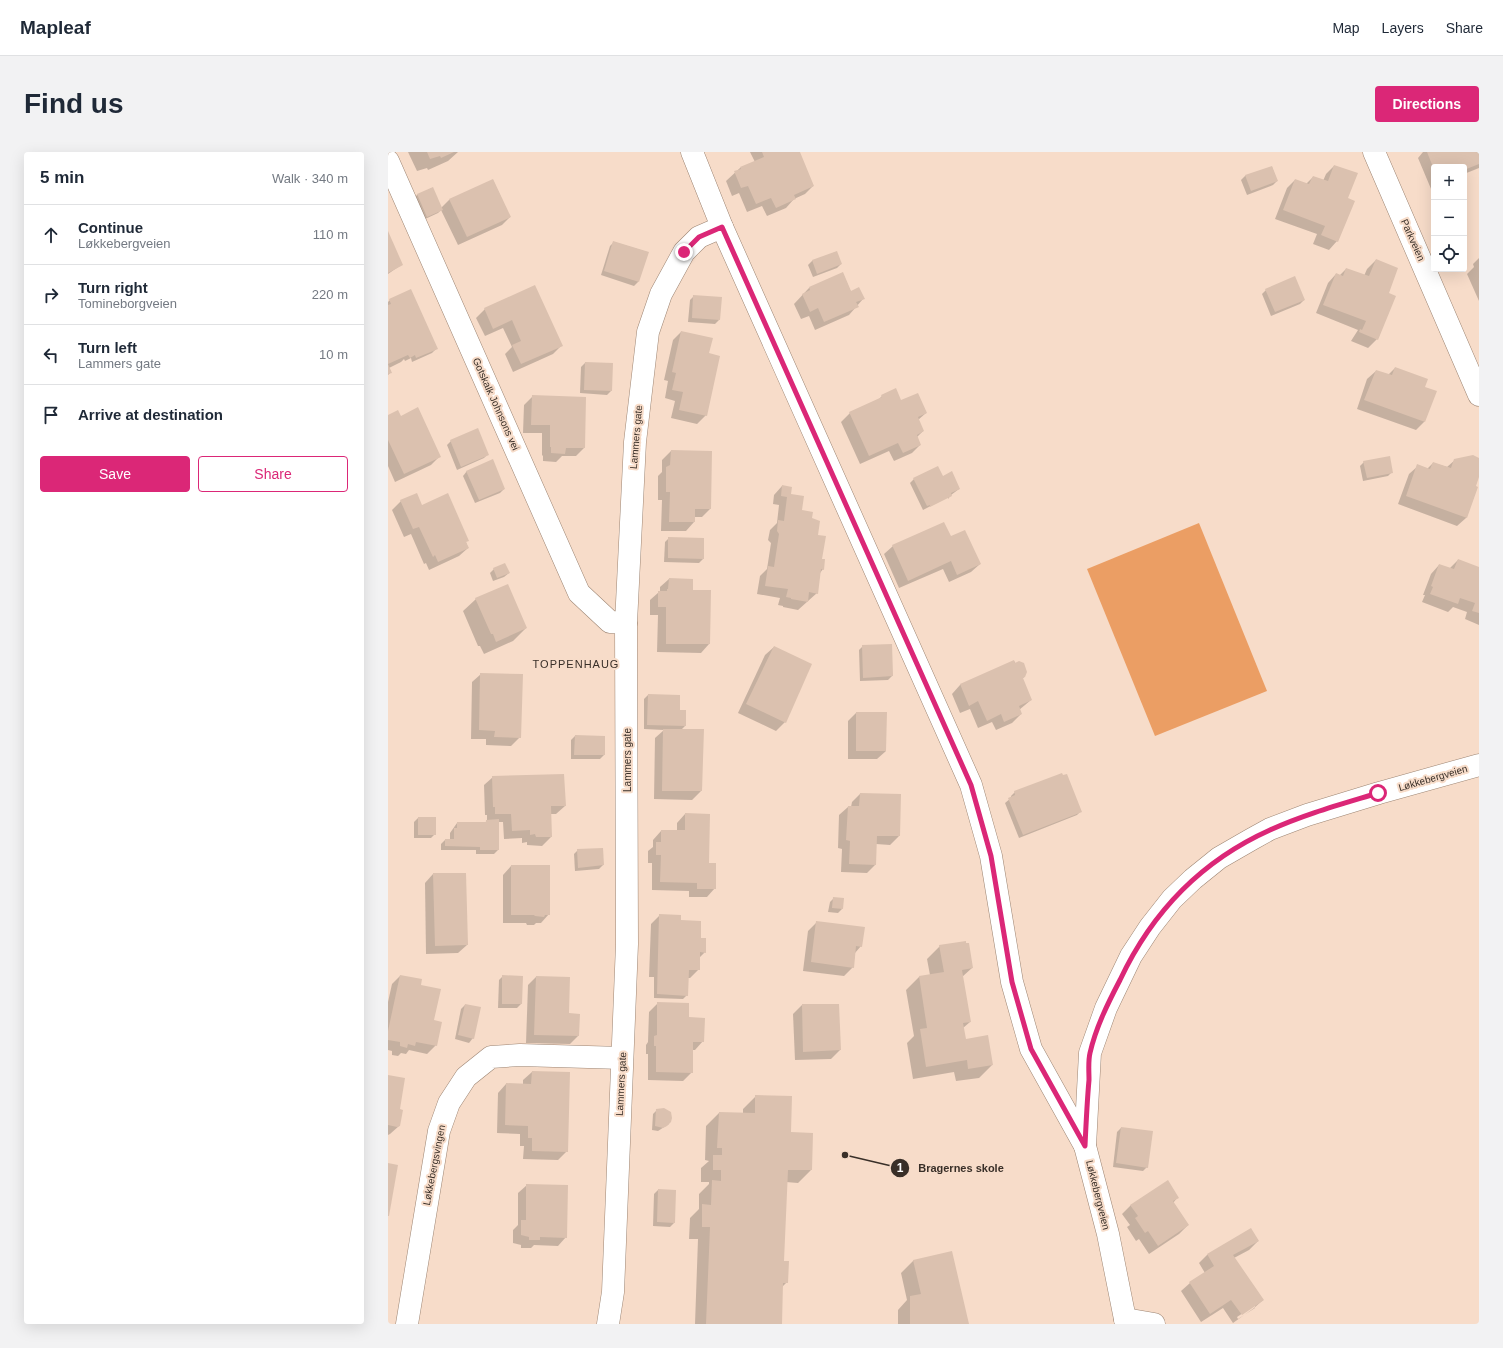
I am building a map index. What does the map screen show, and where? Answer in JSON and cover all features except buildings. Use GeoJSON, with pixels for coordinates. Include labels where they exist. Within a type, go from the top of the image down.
{"type":"FeatureCollection","features":[{"type":"Feature","properties":{"kind":"street"},"geometry":{"type":"LineString","coordinates":[[692,152],[722,227],[971,785],[991,856],[1012,982],[1031,1049],[1085,1146]]}},
{"type":"Feature","properties":{"kind":"street","name":"Parkveien"},"geometry":{"type":"LineString","coordinates":[[1374,152],[1479,395]]}},
{"type":"Feature","properties":{"kind":"street","name":"Gotskalk Johnsons vei"},"geometry":{"type":"LineString","coordinates":[[388,161],[579,593],[610,622],[626,623]]}},
{"type":"Feature","properties":{"kind":"street","name":"Lammers gate"},"geometry":{"type":"LineString","coordinates":[[608,1324],[613,1292],[627,944],[626,623],[635,442],[648,332],[661,294],[684,252],[699,237],[722,227]]}},
{"type":"Feature","properties":{"kind":"street","name":"Løkkebergveien"},"geometry":{"type":"LineString","coordinates":[[1125,1321],[1108,1234],[1085,1146],[1090,1053],[1106,1008],[1131,956],[1150,927],[1172,899],[1193,879],[1219,858],[1270,830],[1330,808],[1479,765]]}},
{"type":"Feature","properties":{"kind":"street","name":"Løkkebergsvingen"},"geometry":{"type":"LineString","coordinates":[[407,1324],[439,1131],[449,1103],[466,1078],[491,1057],[520,1055],[622,1058]]}},
{"type":"Feature","properties":{"kind":"street"},"geometry":{"type":"LineString","coordinates":[[1125,1321],[1154,1324]]}},
{"type":"Feature","properties":{"kind":"shaded area"},"geometry":{"type":"Polygon","coordinates":[[[1199,523],[1267,691],[1155,736],[1087,569],[1199,523]]]}},
{"type":"Feature","properties":{"kind":"place","name":"Bragernes skole"},"geometry":{"type":"Point","coordinates":[845,1155]}},
{"type":"Feature","properties":{"kind":"district","name":"TOPPENHAUG"},"geometry":{"type":"Point","coordinates":[576,664]}},
{"type":"Feature","properties":{"kind":"route"},"geometry":{"type":"LineString","coordinates":[[684,252],[699,237],[722,227],[971,785],[991,856],[1012,982],[1031,1049],[1085,1146],[1090,1053],[1106,1008],[1131,956],[1150,927],[1172,899],[1193,879],[1219,858],[1252,839],[1307,815],[1378,793]]}}]}
